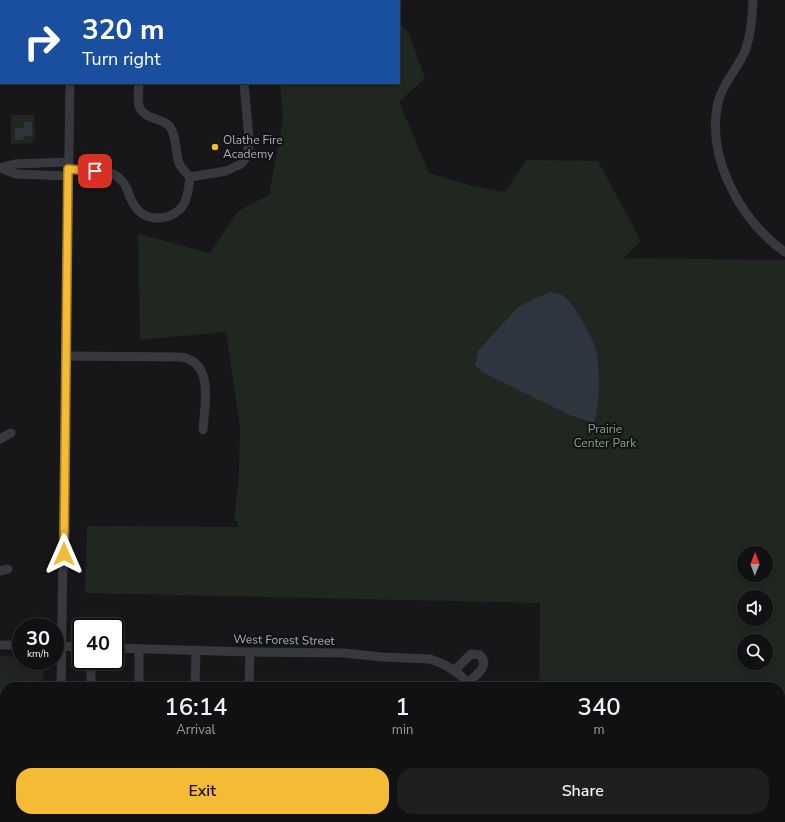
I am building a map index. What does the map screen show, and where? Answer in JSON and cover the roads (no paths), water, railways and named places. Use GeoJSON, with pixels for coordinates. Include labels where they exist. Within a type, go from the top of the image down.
{"type":"FeatureCollection","features":[{"type":"Feature","properties":{"kind":"street"},"geometry":{"type":"LineString","coordinates":[[753,0],[750,30],[745,51],[719,98],[716,119],[717,143],[721,164],[734,195],[750,218],[772,244],[785,252]]}},
{"type":"Feature","properties":{"kind":"street"},"geometry":{"type":"LineString","coordinates":[[60,618],[66,356],[70,84]]}},
{"type":"Feature","properties":{"kind":"street"},"geometry":{"type":"LineString","coordinates":[[1,168],[15,164],[112,173],[122,180],[129,191],[132,202],[139,211],[150,217],[163,218],[175,214],[184,204],[188,193],[190,177],[179,164],[171,128],[166,122],[148,116],[142,111],[139,104],[139,84]]}},
{"type":"Feature","properties":{"kind":"street"},"geometry":{"type":"LineString","coordinates":[[190,177],[226,171],[241,164],[248,155],[249,139],[244,84]]}},
{"type":"Feature","properties":{"kind":"street"},"geometry":{"type":"LineString","coordinates":[[1,168],[16,174],[68,169]]}},
{"type":"Feature","properties":{"kind":"street"},"geometry":{"type":"LineString","coordinates":[[66,356],[181,357],[191,360],[199,368],[205,378],[203,430]]}},
{"type":"Feature","properties":{"kind":"street"},"geometry":{"type":"LineString","coordinates":[[0,439],[11,433]]}},
{"type":"Feature","properties":{"kind":"street"},"geometry":{"type":"LineString","coordinates":[[0,645],[12,645]]}},
{"type":"Feature","properties":{"kind":"street","name":"West Forest Street"},"geometry":{"type":"LineString","coordinates":[[124,648],[355,653],[382,657],[430,659],[442,663],[452,669],[466,682]]}},
{"type":"Feature","properties":{"kind":"street"},"geometry":{"type":"LineString","coordinates":[[139,649],[139,682]]}},
{"type":"Feature","properties":{"kind":"street"},"geometry":{"type":"LineString","coordinates":[[195,682],[196,650]]}},
{"type":"Feature","properties":{"kind":"street"},"geometry":{"type":"LineString","coordinates":[[249,682],[250,652]]}},
{"type":"Feature","properties":{"kind":"street"},"geometry":{"type":"LineString","coordinates":[[452,669],[471,654],[480,655],[483,658],[483,668],[471,682]]}},
{"type":"Feature","properties":{"kind":"street"},"geometry":{"type":"LineString","coordinates":[[61,670],[62,682]]}},
{"type":"Feature","properties":{"kind":"street"},"geometry":{"type":"LineString","coordinates":[[91,670],[91,682]]}},
{"type":"Feature","properties":{"kind":"place","name":"Olathe Fire Academy"},"geometry":{"type":"Point","coordinates":[215,147]}},
{"type":"Feature","properties":{"kind":"park label","name":"Prairie Center Park"},"geometry":{"type":"Point","coordinates":[605,436]}}]}
